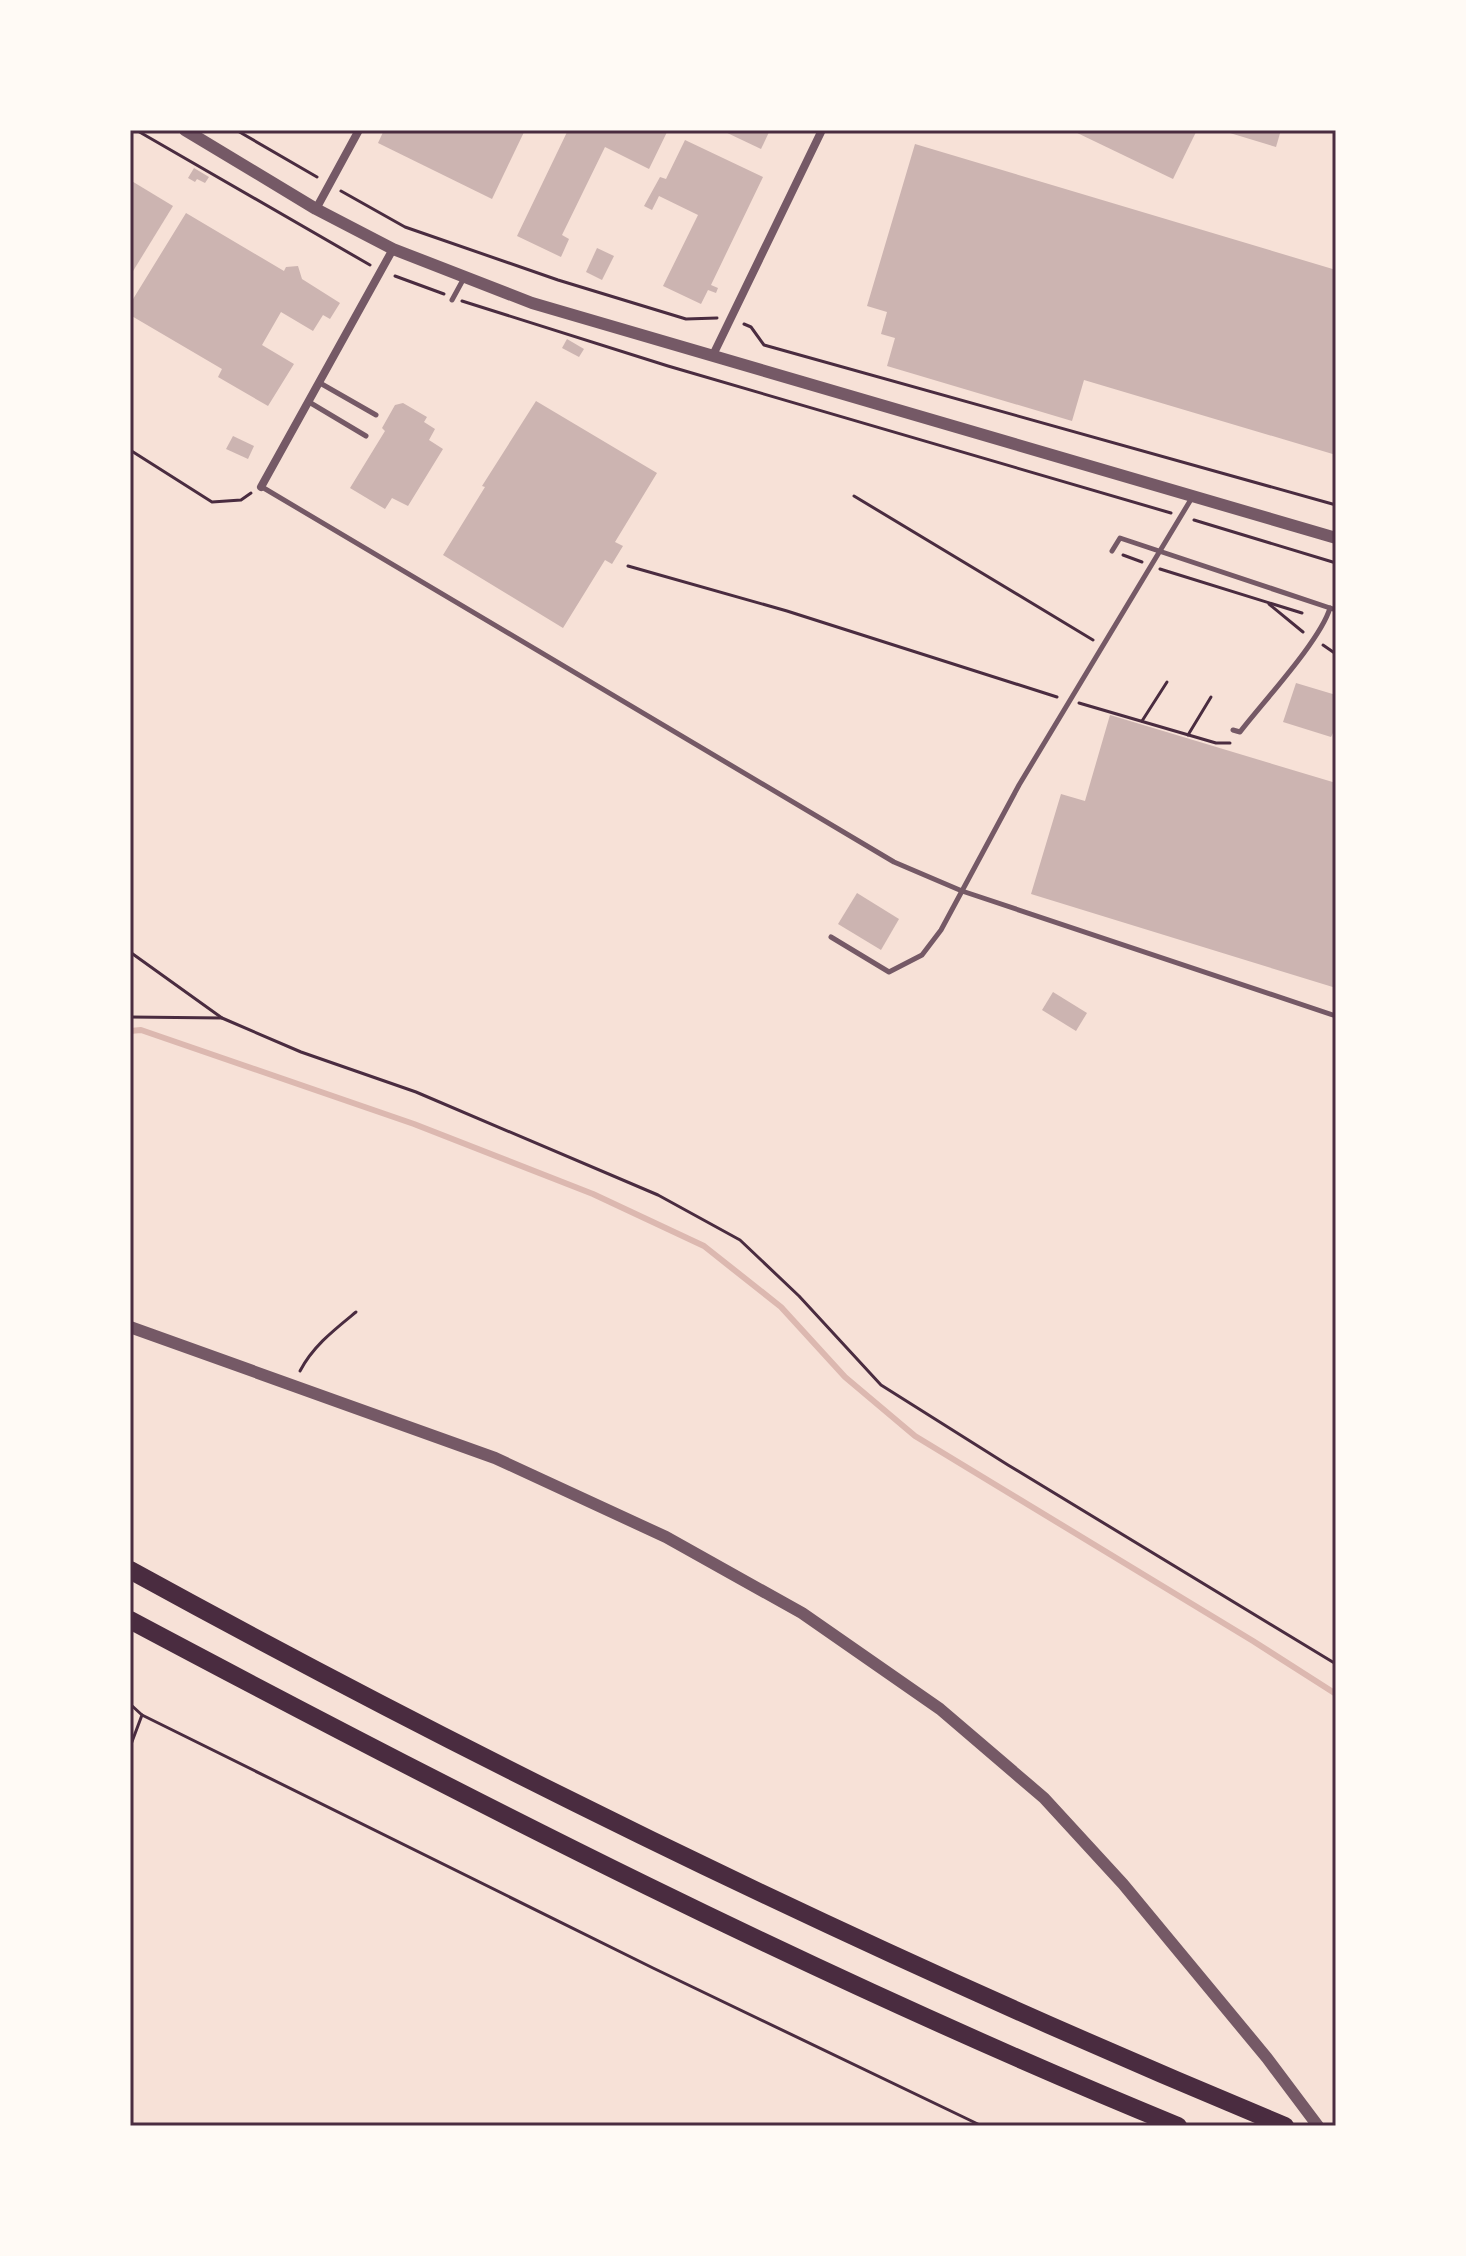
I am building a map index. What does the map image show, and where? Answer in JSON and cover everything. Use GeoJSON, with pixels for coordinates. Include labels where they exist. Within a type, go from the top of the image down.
{"type":"FeatureCollection","features":[{"type":"Feature","properties":{"kind":"highway"},"geometry":{"type":"LineString","coordinates":[[130,1570],[410,1720],[726,1877],[871,1946],[1285,2126]]}},
{"type":"Feature","properties":{"kind":"highway"},"geometry":{"type":"LineString","coordinates":[[130,1620],[600,1864],[979,2040],[1176,2125]]}},
{"type":"Feature","properties":{"kind":"street"},"geometry":{"type":"LineString","coordinates":[[185,130],[316,209],[393,249],[532,303],[1336,538]]}},
{"type":"Feature","properties":{"kind":"street"},"geometry":{"type":"LineString","coordinates":[[316,209],[359,130]]}},
{"type":"Feature","properties":{"kind":"street"},"geometry":{"type":"LineString","coordinates":[[713,355],[822,130]]}},
{"type":"Feature","properties":{"kind":"street"},"geometry":{"type":"LineString","coordinates":[[261,487],[393,249]]}},
{"type":"Feature","properties":{"kind":"street"},"geometry":{"type":"LineString","coordinates":[[130,1327],[495,1458],[666,1537],[802,1613],[940,1709],[1044,1798],[1123,1884],[1267,2058],[1318,2126]]}},
{"type":"Feature","properties":{"kind":"lane"},"geometry":{"type":"LineString","coordinates":[[452,300],[464,277]]}},
{"type":"Feature","properties":{"kind":"lane"},"geometry":{"type":"LineString","coordinates":[[319,382],[376,415]]}},
{"type":"Feature","properties":{"kind":"lane"},"geometry":{"type":"LineString","coordinates":[[308,402],[366,436]]}},
{"type":"Feature","properties":{"kind":"lane"},"geometry":{"type":"LineString","coordinates":[[261,487],[894,862],[962,891],[1336,1016]]}},
{"type":"Feature","properties":{"kind":"lane"},"geometry":{"type":"LineString","coordinates":[[831,937],[889,972],[922,955],[941,930],[1019,785],[1193,495]]}},
{"type":"Feature","properties":{"kind":"lane"},"geometry":{"type":"LineString","coordinates":[[1112,551],[1120,538],[1333,609],[1240,732],[1233,730]]}},
{"type":"Feature","properties":{"kind":"path"},"geometry":{"type":"LineString","coordinates":[[236,130],[405,227],[558,280],[686,319],[732,319],[751,327],[764,345],[1336,505]]}},
{"type":"Feature","properties":{"kind":"path"},"geometry":{"type":"LineString","coordinates":[[130,450],[212,502],[241,500],[261,487]]}},
{"type":"Feature","properties":{"kind":"path"},"geometry":{"type":"LineString","coordinates":[[854,496],[1103,646]]}},
{"type":"Feature","properties":{"kind":"path"},"geometry":{"type":"LineString","coordinates":[[1112,551],[1326,620]]}},
{"type":"Feature","properties":{"kind":"path"},"geometry":{"type":"LineString","coordinates":[[628,566],[787,611],[1070,701],[1216,743]]}},
{"type":"Feature","properties":{"kind":"path"},"geometry":{"type":"LineString","coordinates":[[1267,603],[1313,639]]}},
{"type":"Feature","properties":{"kind":"path"},"geometry":{"type":"LineString","coordinates":[[1142,721],[1167,682]]}},
{"type":"Feature","properties":{"kind":"path"},"geometry":{"type":"LineString","coordinates":[[1188,735],[1211,697]]}},
{"type":"Feature","properties":{"kind":"path"},"geometry":{"type":"LineString","coordinates":[[130,952],[222,1018],[301,1052],[416,1092],[658,1195],[740,1240],[799,1296],[881,1385],[1336,1664]]}},
{"type":"Feature","properties":{"kind":"path"},"geometry":{"type":"LineString","coordinates":[[130,1017],[222,1018]]}},
{"type":"Feature","properties":{"kind":"path"},"geometry":{"type":"LineString","coordinates":[[293,1385],[306,1359],[324,1338],[356,1312]]}},
{"type":"Feature","properties":{"kind":"path"},"geometry":{"type":"LineString","coordinates":[[130,1704],[142,1715],[653,1968],[982,2126]]}},
{"type":"Feature","properties":{"kind":"path"},"geometry":{"type":"LineString","coordinates":[[130,1747],[142,1715]]}},
{"type":"Feature","properties":{"kind":"building"},"geometry":{"type":"Polygon","coordinates":[[[384,130],[525,130],[492,199],[378,143],[384,130]]]}},
{"type":"Feature","properties":{"kind":"building"},"geometry":{"type":"Polygon","coordinates":[[[568,130],[668,130],[649,169],[605,147],[562,235],[569,239],[561,257],[517,236],[568,130]]]}},
{"type":"Feature","properties":{"kind":"building"},"geometry":{"type":"Polygon","coordinates":[[[721,130],[770,130],[761,149],[721,130]]]}},
{"type":"Feature","properties":{"kind":"building"},"geometry":{"type":"Polygon","coordinates":[[[1071,130],[1197,130],[1173,179],[1071,130]]]}},
{"type":"Feature","properties":{"kind":"building"},"geometry":{"type":"Polygon","coordinates":[[[1220,130],[1281,130],[1276,147],[1220,130]]]}},
{"type":"Feature","properties":{"kind":"building"},"geometry":{"type":"Polygon","coordinates":[[[685,140],[763,177],[711,285],[718,288],[716,293],[708,290],[701,304],[663,286],[698,215],[659,196],[652,210],[644,206],[660,177],[666,179],[685,140]]]}},
{"type":"Feature","properties":{"kind":"building"},"geometry":{"type":"Polygon","coordinates":[[[915,144],[1336,270],[1336,455],[1084,380],[1072,421],[887,366],[895,338],[881,334],[887,312],[867,306],[915,144]]]}},
{"type":"Feature","properties":{"kind":"building"},"geometry":{"type":"Polygon","coordinates":[[[194,168],[209,177],[205,183],[188,178],[194,168]]]}},
{"type":"Feature","properties":{"kind":"building"},"geometry":{"type":"Polygon","coordinates":[[[130,180],[173,206],[130,276],[130,180]]]}},
{"type":"Feature","properties":{"kind":"building"},"geometry":{"type":"Polygon","coordinates":[[[186,213],[284,271],[286,267],[298,266],[302,279],[340,303],[330,319],[323,315],[313,331],[281,312],[262,345],[294,364],[268,406],[218,377],[222,369],[130,315],[130,304],[186,213]]]}},
{"type":"Feature","properties":{"kind":"building"},"geometry":{"type":"Polygon","coordinates":[[[597,248],[614,256],[602,280],[586,272],[597,248]]]}},
{"type":"Feature","properties":{"kind":"building"},"geometry":{"type":"Polygon","coordinates":[[[567,339],[584,349],[579,357],[562,348],[567,339]]]}},
{"type":"Feature","properties":{"kind":"building"},"geometry":{"type":"Polygon","coordinates":[[[536,401],[657,473],[615,542],[623,546],[612,564],[605,560],[563,628],[443,555],[536,401]]]}},
{"type":"Feature","properties":{"kind":"building"},"geometry":{"type":"Polygon","coordinates":[[[403,403],[427,417],[424,422],[435,429],[429,440],[443,449],[408,506],[392,498],[385,509],[350,488],[385,431],[382,428],[395,405],[403,403]]]}},
{"type":"Feature","properties":{"kind":"building"},"geometry":{"type":"Polygon","coordinates":[[[233,436],[254,446],[248,459],[226,449],[233,436]]]}},
{"type":"Feature","properties":{"kind":"building"},"geometry":{"type":"Polygon","coordinates":[[[1296,683],[1336,695],[1336,732],[1331,737],[1283,722],[1296,683]]]}},
{"type":"Feature","properties":{"kind":"building"},"geometry":{"type":"Polygon","coordinates":[[[1110,715],[1336,783],[1336,988],[1031,894],[1061,794],[1085,801],[1110,715]]]}},
{"type":"Feature","properties":{"kind":"building"},"geometry":{"type":"Polygon","coordinates":[[[857,893],[899,919],[881,950],[838,924],[857,893]]]}},
{"type":"Feature","properties":{"kind":"building"},"geometry":{"type":"Polygon","coordinates":[[[1053,992],[1087,1013],[1076,1031],[1042,1010],[1053,992]]]}},
{"type":"Feature","properties":{"kind":"waterway"},"geometry":{"type":"LineString","coordinates":[[130,1031],[141,1030],[414,1124],[593,1194],[704,1246],[781,1307],[845,1377],[915,1436],[1336,1694]]}}]}
